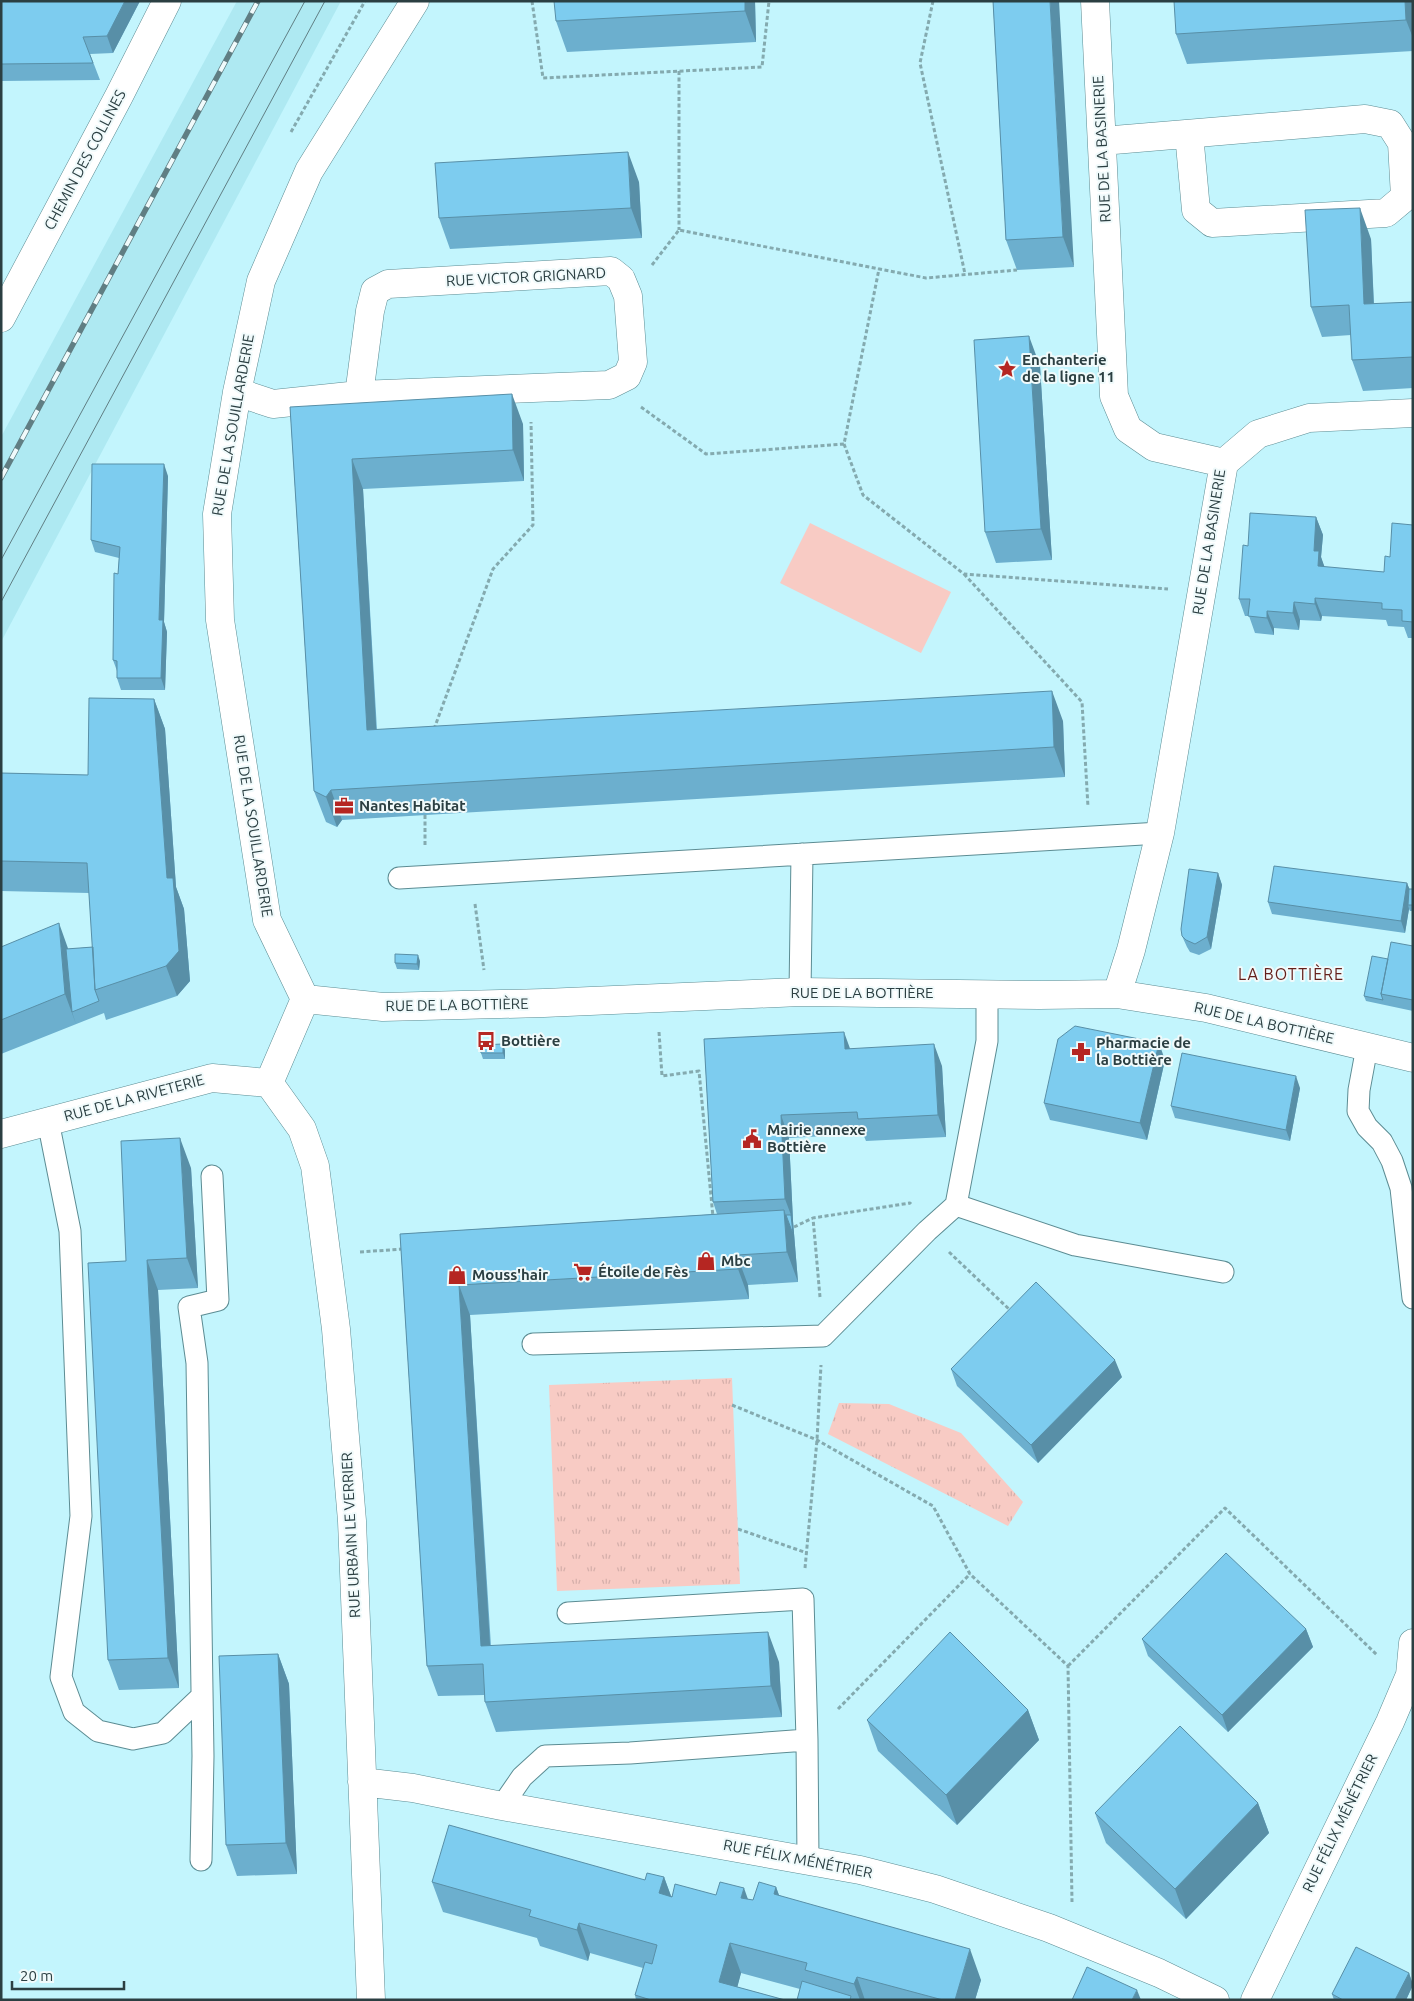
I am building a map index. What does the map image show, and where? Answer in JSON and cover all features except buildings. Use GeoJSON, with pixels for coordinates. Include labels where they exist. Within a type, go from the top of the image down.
{"type":"FeatureCollection","features":[{"type":"Feature","properties":{"kind":"street","name":"CHEMIN DES COLLINES"},"geometry":{"type":"LineString","coordinates":[[1,318],[119,96],[167,1]]}},
{"type":"Feature","properties":{"kind":"street","name":"RUE DE LA SOUILLARDERIE"},"geometry":{"type":"LineString","coordinates":[[305,999],[267,920],[220,620],[217,514],[237,392],[261,281],[309,171],[415,1]]}},
{"type":"Feature","properties":{"kind":"street","name":"RUE DE LA BASINERIE"},"geometry":{"type":"LineString","coordinates":[[1095,1],[1114,396],[1128,428],[1154,447],[1224,463],[1160,833],[1118,994]]}},
{"type":"Feature","properties":{"kind":"street"},"geometry":{"type":"LineString","coordinates":[[1102,141],[1366,119],[1390,124],[1402,143],[1405,197],[1386,214],[1212,223],[1196,210],[1189,134]]}},
{"type":"Feature","properties":{"kind":"street","name":"RUE VICTOR GRIGNARD"},"geometry":{"type":"LineString","coordinates":[[237,392],[273,404],[359,395],[609,385],[628,376],[633,362],[628,296],[621,279],[611,270],[388,284],[375,291],[370,311],[359,395]]}},
{"type":"Feature","properties":{"kind":"street"},"geometry":{"type":"LineString","coordinates":[[1224,463],[1258,434],[1308,418],[1413,413]]}},
{"type":"Feature","properties":{"kind":"street","name":"RUE DE LA BOTTIÈRE"},"geometry":{"type":"LineString","coordinates":[[305,999],[383,1007],[800,992],[1118,994],[1206,1008],[1413,1058]]}},
{"type":"Feature","properties":{"kind":"street"},"geometry":{"type":"LineString","coordinates":[[269,1084],[305,999]]}},
{"type":"Feature","properties":{"kind":"street","name":"RUE DE LA RIVETERIE"},"geometry":{"type":"LineString","coordinates":[[1,1134],[212,1078],[269,1084]]}},
{"type":"Feature","properties":{"kind":"street","name":"RUE URBAIN LE VERRIER"},"geometry":{"type":"LineString","coordinates":[[269,1084],[302,1129],[315,1166],[336,1329],[352,1521],[371,2000]]}},
{"type":"Feature","properties":{"kind":"street","name":"RUE FÉLIX MÉNÉTRIER"},"geometry":{"type":"LineString","coordinates":[[1255,2000],[1390,1722],[1410,1675],[1413,1643]]}},
{"type":"Feature","properties":{"kind":"street","name":"RUE FÉLIX MÉNÉTRIER"},"geometry":{"type":"LineString","coordinates":[[362,1782],[405,1786],[502,1806],[808,1860],[935,1888],[1072,1937],[1159,1973],[1214,1999]]}},
{"type":"Feature","properties":{"kind":"lane"},"geometry":{"type":"LineString","coordinates":[[399,878],[1160,833]]}},
{"type":"Feature","properties":{"kind":"lane"},"geometry":{"type":"LineString","coordinates":[[800,992],[802,854]]}},
{"type":"Feature","properties":{"kind":"lane"},"geometry":{"type":"LineString","coordinates":[[532,1344],[823,1336],[927,1231],[956,1205],[987,1041],[987,994]]}},
{"type":"Feature","properties":{"kind":"lane"},"geometry":{"type":"LineString","coordinates":[[1367,1047],[1358,1090],[1358,1111],[1367,1127],[1382,1142],[1392,1161],[1401,1188],[1413,1298]]}},
{"type":"Feature","properties":{"kind":"lane"},"geometry":{"type":"LineString","coordinates":[[48,1121],[70,1231],[81,1516],[60,1677],[74,1712],[98,1731],[133,1739],[163,1733],[201,1697]]}},
{"type":"Feature","properties":{"kind":"lane"},"geometry":{"type":"LineString","coordinates":[[201,1860],[203,1756],[197,1363],[189,1307],[218,1300],[212,1176]]}},
{"type":"Feature","properties":{"kind":"lane"},"geometry":{"type":"LineString","coordinates":[[956,1205],[1075,1245],[1223,1272]]}},
{"type":"Feature","properties":{"kind":"lane"},"geometry":{"type":"LineString","coordinates":[[568,1613],[802,1599],[808,1740],[808,1860]]}},
{"type":"Feature","properties":{"kind":"lane"},"geometry":{"type":"LineString","coordinates":[[502,1806],[522,1777],[545,1756],[630,1753],[808,1740]]}},
{"type":"Feature","properties":{"kind":"path"},"geometry":{"type":"LineString","coordinates":[[532,1],[543,78],[762,67],[769,1]]}},
{"type":"Feature","properties":{"kind":"path"},"geometry":{"type":"LineString","coordinates":[[933,1],[920,63],[965,274]]}},
{"type":"Feature","properties":{"kind":"path"},"geometry":{"type":"LineString","coordinates":[[628,296],[679,230],[679,71]]}},
{"type":"Feature","properties":{"kind":"path"},"geometry":{"type":"LineString","coordinates":[[679,230],[926,278],[1017,270]]}},
{"type":"Feature","properties":{"kind":"path"},"geometry":{"type":"LineString","coordinates":[[879,269],[844,444],[863,495],[964,574],[1082,702],[1090,837]]}},
{"type":"Feature","properties":{"kind":"path"},"geometry":{"type":"LineString","coordinates":[[609,385],[706,454],[844,444]]}},
{"type":"Feature","properties":{"kind":"path"},"geometry":{"type":"LineString","coordinates":[[433,731],[493,569],[533,525],[530,389]]}},
{"type":"Feature","properties":{"kind":"path"},"geometry":{"type":"LineString","coordinates":[[964,574],[1202,592]]}},
{"type":"Feature","properties":{"kind":"path"},"geometry":{"type":"LineString","coordinates":[[474,898],[488,1004]]}},
{"type":"Feature","properties":{"kind":"path"},"geometry":{"type":"LineString","coordinates":[[656,998],[662,1076],[699,1071],[714,1223]]}},
{"type":"Feature","properties":{"kind":"path"},"geometry":{"type":"LineString","coordinates":[[794,1227],[813,1218],[910,1203],[927,1231],[1014,1314]]}},
{"type":"Feature","properties":{"kind":"path"},"geometry":{"type":"LineString","coordinates":[[802,1599],[817,1440],[823,1336],[813,1218]]}},
{"type":"Feature","properties":{"kind":"path"},"geometry":{"type":"LineString","coordinates":[[326,1254],[408,1248]]}},
{"type":"Feature","properties":{"kind":"path"},"geometry":{"type":"LineString","coordinates":[[732,1405],[817,1440],[933,1506],[970,1574],[1068,1666]]}},
{"type":"Feature","properties":{"kind":"path"},"geometry":{"type":"LineString","coordinates":[[1072,1937],[1068,1666],[1225,1508],[1382,1660],[1410,1675]]}},
{"type":"Feature","properties":{"kind":"path"},"geometry":{"type":"LineString","coordinates":[[738,1529],[807,1553]]}},
{"type":"Feature","properties":{"kind":"path"},"geometry":{"type":"LineString","coordinates":[[808,1740],[970,1574]]}},
{"type":"Feature","properties":{"kind":"shaded area"},"geometry":{"type":"Polygon","coordinates":[[[237,1],[341,1],[1,642],[1,437],[237,1]]]}},
{"type":"Feature","properties":{"kind":"green space"},"geometry":{"type":"Polygon","coordinates":[[[810,523],[951,592],[921,653],[780,583],[810,523]]]}},
{"type":"Feature","properties":{"kind":"green space"},"geometry":{"type":"Polygon","coordinates":[[[732,1378],[740,1584],[557,1591],[549,1385],[732,1378]]]}},
{"type":"Feature","properties":{"kind":"green space"},"geometry":{"type":"Polygon","coordinates":[[[839,1403],[889,1404],[961,1433],[1023,1502],[1008,1526],[828,1434],[839,1403]]]}},
{"type":"Feature","properties":{"kind":"tram line"},"geometry":{"type":"LineString","coordinates":[[1,560],[305,1]]}},
{"type":"Feature","properties":{"kind":"tram line"},"geometry":{"type":"LineString","coordinates":[[1,602],[325,1]]}},
{"type":"Feature","properties":{"kind":"railway"},"geometry":{"type":"LineString","coordinates":[[1,478],[258,1]]}},
{"type":"Feature","properties":{"kind":"place","name":"Enchanterie de la ligne 11"},"geometry":{"type":"Point","coordinates":[1007,369]}},
{"type":"Feature","properties":{"kind":"place","name":"Nantes Habitat"},"geometry":{"type":"Point","coordinates":[344,806]}},
{"type":"Feature","properties":{"kind":"place","name":"Bottière"},"geometry":{"type":"Point","coordinates":[486,1041]}},
{"type":"Feature","properties":{"kind":"place","name":"Pharmacie de la Bottière"},"geometry":{"type":"Point","coordinates":[1081,1052]}},
{"type":"Feature","properties":{"kind":"place","name":"Mairie annexe Bottière"},"geometry":{"type":"Point","coordinates":[752,1139]}},
{"type":"Feature","properties":{"kind":"place","name":"Mbc"},"geometry":{"type":"Point","coordinates":[706,1261]}},
{"type":"Feature","properties":{"kind":"place","name":"Étoile de Fès"},"geometry":{"type":"Point","coordinates":[583,1272]}},
{"type":"Feature","properties":{"kind":"place","name":"Mouss'hair"},"geometry":{"type":"Point","coordinates":[457,1275]}},
{"type":"Feature","properties":{"kind":"district","name":"LA BOTTIÈRE"},"geometry":{"type":"Point","coordinates":[1291,974]}}]}
